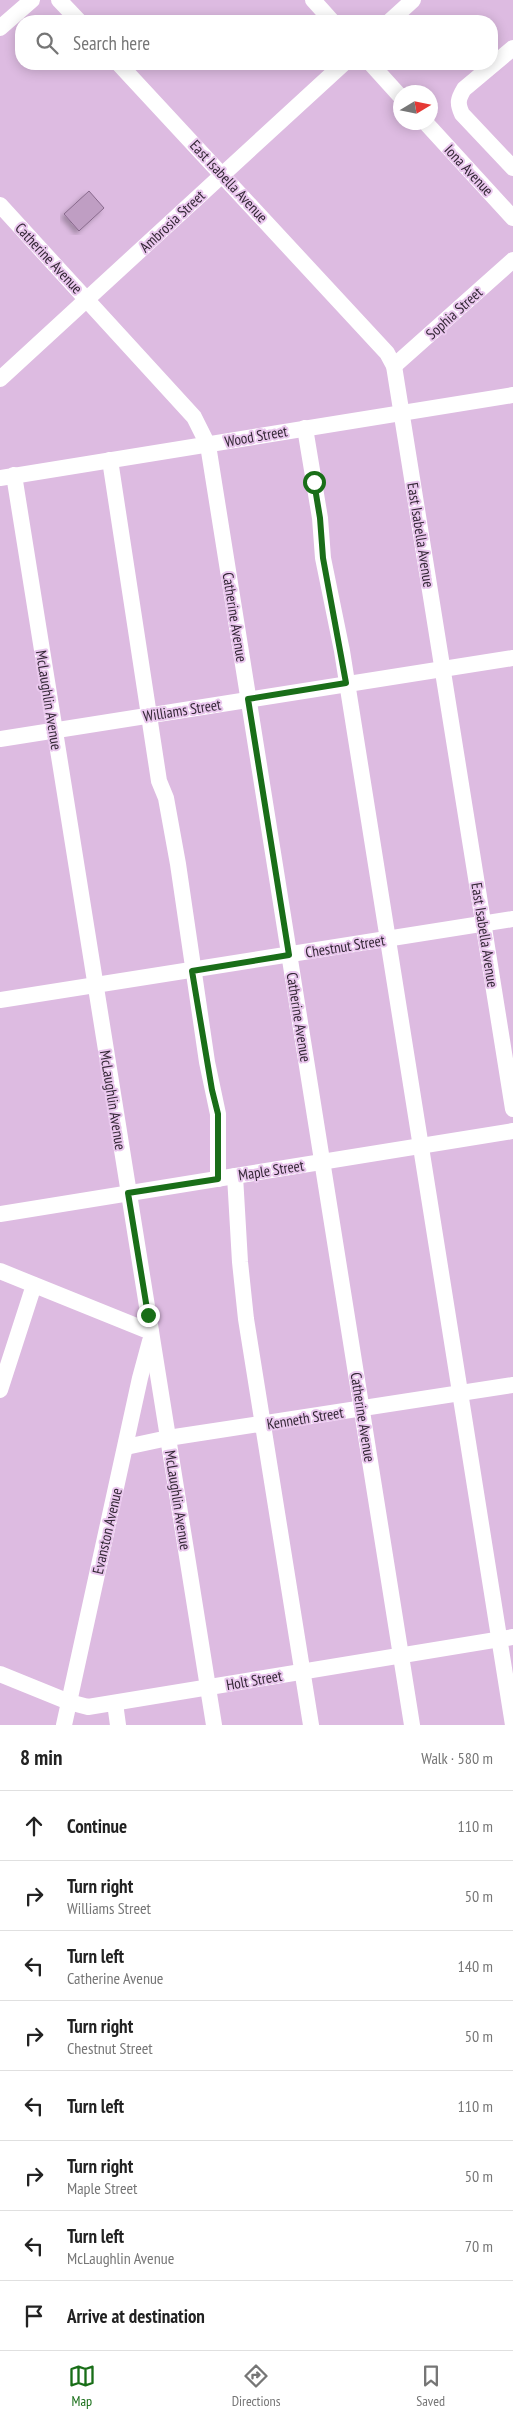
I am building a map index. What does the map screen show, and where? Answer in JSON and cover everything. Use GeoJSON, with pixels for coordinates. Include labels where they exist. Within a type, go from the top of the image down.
{"type":"FeatureCollection","features":[{"type":"Feature","properties":{"kind":"street"},"geometry":{"type":"LineString","coordinates":[[0,28],[32,0]]}},
{"type":"Feature","properties":{"kind":"street"},"geometry":{"type":"LineString","coordinates":[[59,0],[73,15]]}},
{"type":"Feature","properties":{"kind":"street"},"geometry":{"type":"LineString","coordinates":[[313,0],[327,15]]}},
{"type":"Feature","properties":{"kind":"street"},"geometry":{"type":"LineString","coordinates":[[397,15],[413,0]]}},
{"type":"Feature","properties":{"kind":"street"},"geometry":{"type":"LineString","coordinates":[[498,61],[513,48]]}},
{"type":"Feature","properties":{"kind":"street","name":"East Isabella Avenue"},"geometry":{"type":"LineString","coordinates":[[125,70],[387,353],[394,366],[513,1109]]}},
{"type":"Feature","properties":{"kind":"street","name":"Ambrosia Street"},"geometry":{"type":"LineString","coordinates":[[0,379],[336,70]]}},
{"type":"Feature","properties":{"kind":"street"},"geometry":{"type":"LineString","coordinates":[[376,70],[393,88]]}},
{"type":"Feature","properties":{"kind":"street"},"geometry":{"type":"LineString","coordinates":[[487,70],[464,89],[458,98],[458,105],[462,114],[513,168]]}},
{"type":"Feature","properties":{"kind":"street","name":"Iona Avenue"},"geometry":{"type":"LineString","coordinates":[[432,130],[513,218]]}},
{"type":"Feature","properties":{"kind":"street","name":"Catherine Avenue"},"geometry":{"type":"LineString","coordinates":[[0,205],[194,417],[208,444],[412,1725]]}},
{"type":"Feature","properties":{"kind":"street","name":"Sophia Street"},"geometry":{"type":"LineString","coordinates":[[394,366],[513,260]]}},
{"type":"Feature","properties":{"kind":"street","name":"Wood Street"},"geometry":{"type":"LineString","coordinates":[[7,476],[513,395]]}},
{"type":"Feature","properties":{"kind":"street"},"geometry":{"type":"LineString","coordinates":[[305,428],[320,518],[323,558],[346,683],[460,1394],[506,1638],[512,1725]]}},
{"type":"Feature","properties":{"kind":"street"},"geometry":{"type":"LineString","coordinates":[[110,460],[159,782],[166,798],[178,864],[192,971],[212,1090],[218,1114],[218,1179]]}},
{"type":"Feature","properties":{"kind":"street","name":"McLaughlin Avenue"},"geometry":{"type":"LineString","coordinates":[[7,476],[53,730],[214,1725]]}},
{"type":"Feature","properties":{"kind":"street","name":"Williams Street"},"geometry":{"type":"LineString","coordinates":[[0,739],[513,658]]}},
{"type":"Feature","properties":{"kind":"street","name":"Chestnut Street"},"geometry":{"type":"LineString","coordinates":[[0,1000],[513,919]]}},
{"type":"Feature","properties":{"kind":"street","name":"Maple Street"},"geometry":{"type":"LineString","coordinates":[[0,1214],[513,1131]]}},
{"type":"Feature","properties":{"kind":"street"},"geometry":{"type":"LineString","coordinates":[[235,1176],[245,1310],[312,1725]]}},
{"type":"Feature","properties":{"kind":"street"},"geometry":{"type":"LineString","coordinates":[[0,1271],[151,1334]]}},
{"type":"Feature","properties":{"kind":"street"},"geometry":{"type":"LineString","coordinates":[[0,1390],[34,1285]]}},
{"type":"Feature","properties":{"kind":"street","name":"Evanston Avenue"},"geometry":{"type":"LineString","coordinates":[[64,1725],[151,1334]]}},
{"type":"Feature","properties":{"kind":"street","name":"Kenneth Street"},"geometry":{"type":"LineString","coordinates":[[126,1447],[168,1438],[265,1425],[513,1385]]}},
{"type":"Feature","properties":{"kind":"street","name":"Holt Street"},"geometry":{"type":"LineString","coordinates":[[0,1674],[69,1702],[88,1707],[506,1638]]}},
{"type":"Feature","properties":{"kind":"street"},"geometry":{"type":"LineString","coordinates":[[115,1702],[118,1725]]}},
{"type":"Feature","properties":{"kind":"building"},"geometry":{"type":"Polygon","coordinates":[[[89,191],[104,208],[79,231],[64,214],[89,191]]]}},
{"type":"Feature","properties":{"kind":"route"},"geometry":{"type":"LineString","coordinates":[[148,1315],[128,1193],[218,1179],[218,1114],[212,1090],[192,971],[289,955],[248,699],[346,683],[342,651],[323,558],[320,518],[314,482]]}}]}
